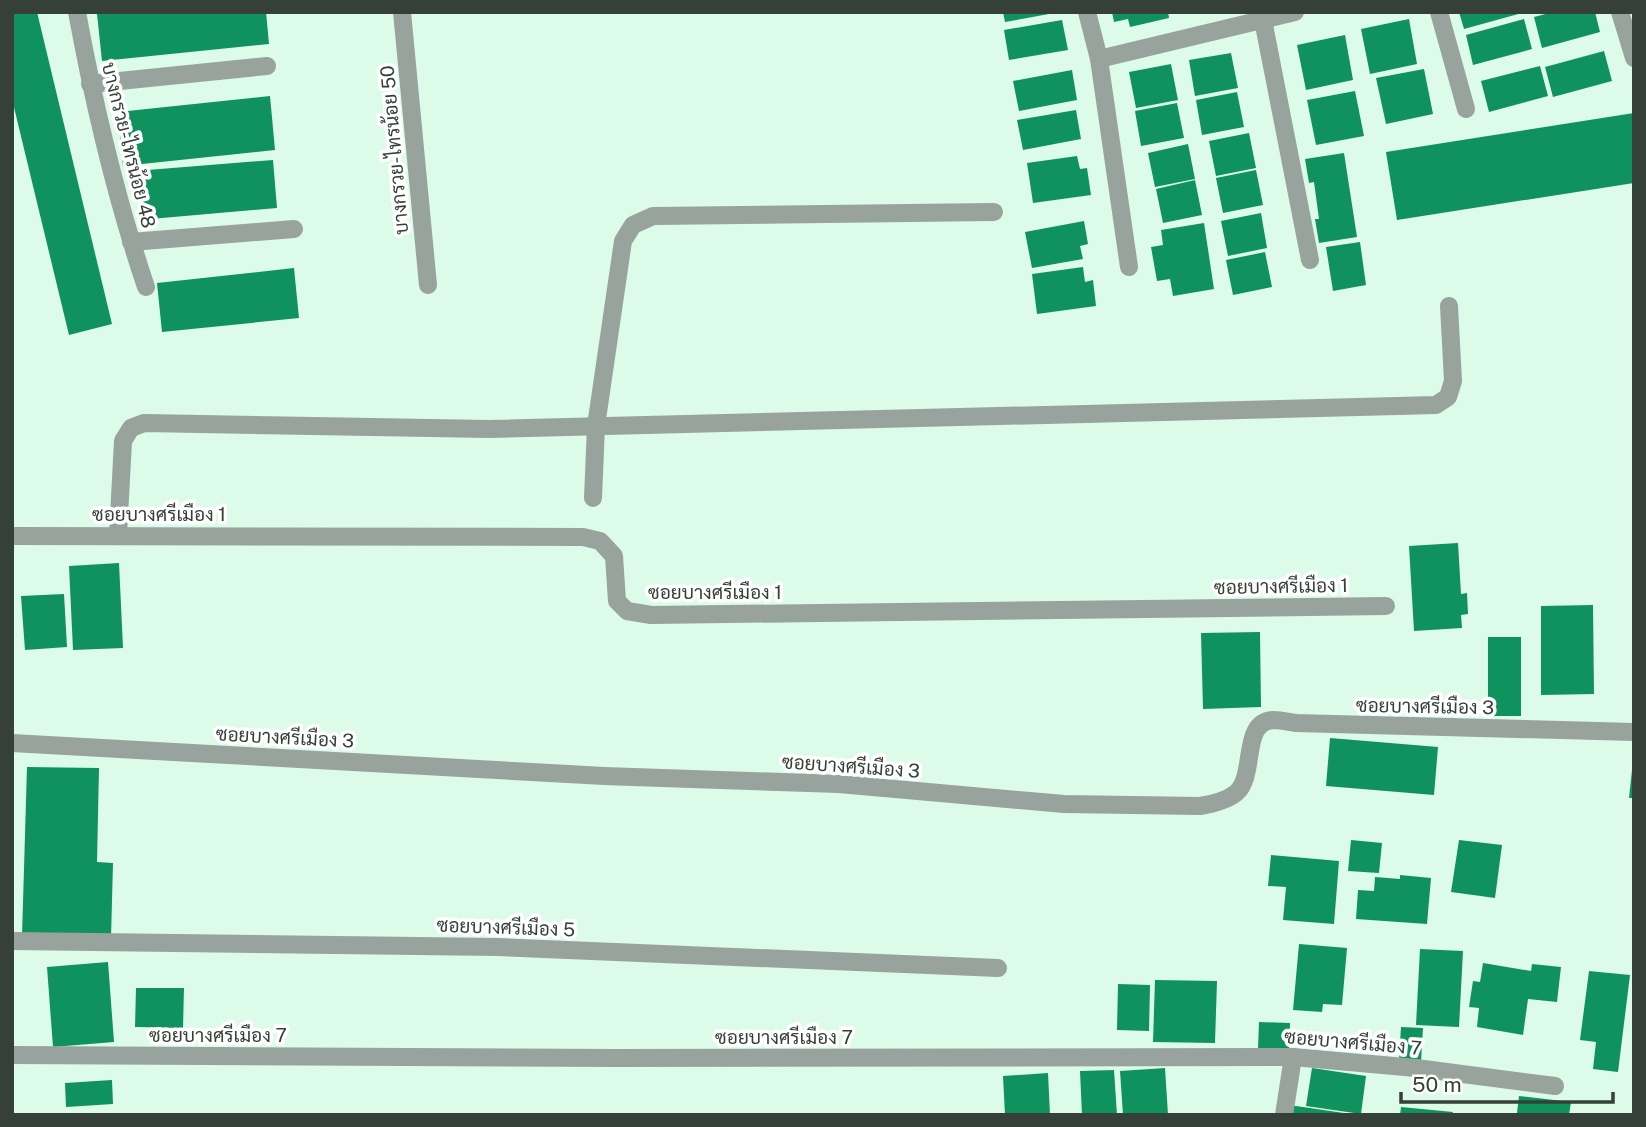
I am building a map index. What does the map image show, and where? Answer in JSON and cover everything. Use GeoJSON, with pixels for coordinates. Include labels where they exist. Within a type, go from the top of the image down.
{"type":"FeatureCollection","features":[{"type":"Feature","properties":{"kind":"street","name":"บางกรวย-ไทรน้อย 48"},"geometry":{"type":"LineString","coordinates":[[77,12],[90,84],[131,242],[146,287]]}},
{"type":"Feature","properties":{"kind":"street","name":"บางกรวย-ไทรน้อย 50"},"geometry":{"type":"LineString","coordinates":[[402,12],[428,285]]}},
{"type":"Feature","properties":{"kind":"street"},"geometry":{"type":"LineString","coordinates":[[1087,12],[1099,60],[1129,267]]}},
{"type":"Feature","properties":{"kind":"street"},"geometry":{"type":"LineString","coordinates":[[1099,60],[1295,12]]}},
{"type":"Feature","properties":{"kind":"street"},"geometry":{"type":"LineString","coordinates":[[1439,12],[1466,108]]}},
{"type":"Feature","properties":{"kind":"street"},"geometry":{"type":"LineString","coordinates":[[1620,12],[1634,58]]}},
{"type":"Feature","properties":{"kind":"street"},"geometry":{"type":"LineString","coordinates":[[1263,20],[1310,260]]}},
{"type":"Feature","properties":{"kind":"street"},"geometry":{"type":"LineString","coordinates":[[90,84],[267,66]]}},
{"type":"Feature","properties":{"kind":"street"},"geometry":{"type":"LineString","coordinates":[[593,498],[596,426],[623,241],[633,225],[653,216],[994,212]]}},
{"type":"Feature","properties":{"kind":"street"},"geometry":{"type":"LineString","coordinates":[[131,242],[294,229]]}},
{"type":"Feature","properties":{"kind":"street"},"geometry":{"type":"LineString","coordinates":[[118,535],[123,441],[131,428],[144,423],[489,429],[1436,405],[1448,397],[1453,381],[1449,306]]}},
{"type":"Feature","properties":{"kind":"street","name":"ซอยบางศรีเมือง 1"},"geometry":{"type":"LineString","coordinates":[[12,536],[583,537],[600,541],[614,556],[617,601],[627,611],[651,615],[1386,606]]}},
{"type":"Feature","properties":{"kind":"street","name":"ซอยบางศรีเมือง 3"},"geometry":{"type":"LineString","coordinates":[[12,743],[604,776],[839,784],[1064,804],[1200,806],[1221,802],[1238,792],[1247,775],[1251,741],[1258,727],[1271,720],[1296,723],[1634,732]]}},
{"type":"Feature","properties":{"kind":"street","name":"ซอยบางศรีเมือง 5"},"geometry":{"type":"LineString","coordinates":[[12,941],[498,947],[998,968]]}},
{"type":"Feature","properties":{"kind":"street","name":"ซอยบางศรีเมือง 7"},"geometry":{"type":"LineString","coordinates":[[12,1055],[1293,1057],[1416,1068],[1555,1087]]}},
{"type":"Feature","properties":{"kind":"street"},"geometry":{"type":"LineString","coordinates":[[1284,1115],[1293,1057]]}},
{"type":"Feature","properties":{"kind":"building"},"geometry":{"type":"Polygon","coordinates":[[[12,12],[37,12],[112,324],[69,335],[12,99],[12,12]]]}},
{"type":"Feature","properties":{"kind":"building"},"geometry":{"type":"Polygon","coordinates":[[[266,12],[269,44],[102,61],[97,14],[266,12]]]}},
{"type":"Feature","properties":{"kind":"building"},"geometry":{"type":"Polygon","coordinates":[[[1003,12],[1049,12],[1049,14],[1005,22],[1003,12]]]}},
{"type":"Feature","properties":{"kind":"building"},"geometry":{"type":"Polygon","coordinates":[[[1112,12],[1168,12],[1169,18],[1130,27],[1128,19],[1114,22],[1112,12]]]}},
{"type":"Feature","properties":{"kind":"building"},"geometry":{"type":"Polygon","coordinates":[[[1459,12],[1522,12],[1522,13],[1464,29],[1459,12]]]}},
{"type":"Feature","properties":{"kind":"building"},"geometry":{"type":"Polygon","coordinates":[[[1553,12],[1595,12],[1600,32],[1542,48],[1534,17],[1553,12]]]}},
{"type":"Feature","properties":{"kind":"building"},"geometry":{"type":"Polygon","coordinates":[[[1409,19],[1417,64],[1370,74],[1361,29],[1409,19]]]}},
{"type":"Feature","properties":{"kind":"building"},"geometry":{"type":"Polygon","coordinates":[[[1524,19],[1532,49],[1473,65],[1466,35],[1524,19]]]}},
{"type":"Feature","properties":{"kind":"building"},"geometry":{"type":"Polygon","coordinates":[[[1062,20],[1068,50],[1009,60],[1004,30],[1062,20]]]}},
{"type":"Feature","properties":{"kind":"building"},"geometry":{"type":"Polygon","coordinates":[[[1345,35],[1353,80],[1306,90],[1297,45],[1345,35]]]}},
{"type":"Feature","properties":{"kind":"building"},"geometry":{"type":"Polygon","coordinates":[[[1604,51],[1612,81],[1553,97],[1545,67],[1604,51]]]}},
{"type":"Feature","properties":{"kind":"building"},"geometry":{"type":"Polygon","coordinates":[[[1231,53],[1238,88],[1195,96],[1189,60],[1231,53]]]}},
{"type":"Feature","properties":{"kind":"building"},"geometry":{"type":"Polygon","coordinates":[[[1171,64],[1178,100],[1136,108],[1129,72],[1171,64]]]}},
{"type":"Feature","properties":{"kind":"building"},"geometry":{"type":"Polygon","coordinates":[[[1540,66],[1548,96],[1489,112],[1481,81],[1540,66]]]}},
{"type":"Feature","properties":{"kind":"building"},"geometry":{"type":"Polygon","coordinates":[[[1424,69],[1433,114],[1386,124],[1376,78],[1424,69]]]}},
{"type":"Feature","properties":{"kind":"building"},"geometry":{"type":"Polygon","coordinates":[[[1072,70],[1077,100],[1019,111],[1013,81],[1072,70]]]}},
{"type":"Feature","properties":{"kind":"building"},"geometry":{"type":"Polygon","coordinates":[[[1355,91],[1364,136],[1316,145],[1307,100],[1355,91]]]}},
{"type":"Feature","properties":{"kind":"building"},"geometry":{"type":"Polygon","coordinates":[[[1237,92],[1244,127],[1202,135],[1196,100],[1237,92]]]}},
{"type":"Feature","properties":{"kind":"building"},"geometry":{"type":"Polygon","coordinates":[[[270,96],[275,150],[123,166],[118,112],[270,96]]]}},
{"type":"Feature","properties":{"kind":"building"},"geometry":{"type":"Polygon","coordinates":[[[1177,103],[1184,138],[1141,146],[1135,111],[1177,103]]]}},
{"type":"Feature","properties":{"kind":"building"},"geometry":{"type":"Polygon","coordinates":[[[1076,110],[1081,139],[1023,150],[1017,120],[1076,110]]]}},
{"type":"Feature","properties":{"kind":"building"},"geometry":{"type":"Polygon","coordinates":[[[1634,113],[1634,183],[1397,220],[1386,152],[1634,113]]]}},
{"type":"Feature","properties":{"kind":"building"},"geometry":{"type":"Polygon","coordinates":[[[1249,133],[1256,168],[1216,176],[1209,141],[1249,133]]]}},
{"type":"Feature","properties":{"kind":"building"},"geometry":{"type":"Polygon","coordinates":[[[1188,144],[1195,179],[1155,187],[1148,153],[1188,144]]]}},
{"type":"Feature","properties":{"kind":"building"},"geometry":{"type":"Polygon","coordinates":[[[1344,153],[1357,237],[1319,243],[1314,182],[1309,183],[1305,159],[1344,153]]]}},
{"type":"Feature","properties":{"kind":"building"},"geometry":{"type":"Polygon","coordinates":[[[1077,156],[1080,169],[1087,168],[1091,195],[1033,203],[1027,163],[1077,156]]]}},
{"type":"Feature","properties":{"kind":"building"},"geometry":{"type":"Polygon","coordinates":[[[273,160],[277,208],[139,220],[135,171],[273,160]]]}},
{"type":"Feature","properties":{"kind":"building"},"geometry":{"type":"Polygon","coordinates":[[[1256,170],[1263,205],[1223,213],[1216,178],[1256,170]]]}},
{"type":"Feature","properties":{"kind":"building"},"geometry":{"type":"Polygon","coordinates":[[[1195,180],[1202,215],[1163,223],[1156,189],[1195,180]]]}},
{"type":"Feature","properties":{"kind":"building"},"geometry":{"type":"Polygon","coordinates":[[[1261,213],[1267,248],[1228,256],[1221,221],[1261,213]]]}},
{"type":"Feature","properties":{"kind":"building"},"geometry":{"type":"Polygon","coordinates":[[[1084,221],[1088,244],[1080,246],[1083,259],[1032,268],[1025,232],[1084,221]]]}},
{"type":"Feature","properties":{"kind":"building"},"geometry":{"type":"Polygon","coordinates":[[[1204,223],[1214,289],[1173,296],[1170,279],[1157,281],[1151,247],[1163,245],[1161,230],[1204,223]]]}},
{"type":"Feature","properties":{"kind":"building"},"geometry":{"type":"Polygon","coordinates":[[[1360,242],[1366,285],[1333,291],[1326,247],[1360,242]]]}},
{"type":"Feature","properties":{"kind":"building"},"geometry":{"type":"Polygon","coordinates":[[[1265,252],[1272,287],[1233,295],[1226,260],[1265,252]]]}},
{"type":"Feature","properties":{"kind":"building"},"geometry":{"type":"Polygon","coordinates":[[[1083,267],[1085,282],[1093,280],[1096,306],[1037,314],[1032,274],[1083,267]]]}},
{"type":"Feature","properties":{"kind":"building"},"geometry":{"type":"Polygon","coordinates":[[[294,268],[299,318],[162,332],[157,283],[294,268]]]}},
{"type":"Feature","properties":{"kind":"building"},"geometry":{"type":"Polygon","coordinates":[[[1458,543],[1461,594],[1467,593],[1468,614],[1461,615],[1462,628],[1414,631],[1409,546],[1458,543]]]}},
{"type":"Feature","properties":{"kind":"building"},"geometry":{"type":"Polygon","coordinates":[[[119,563],[123,648],[73,650],[69,566],[119,563]]]}},
{"type":"Feature","properties":{"kind":"building"},"geometry":{"type":"Polygon","coordinates":[[[64,594],[67,647],[25,650],[21,596],[64,594]]]}},
{"type":"Feature","properties":{"kind":"building"},"geometry":{"type":"Polygon","coordinates":[[[1593,605],[1594,694],[1541,695],[1541,606],[1593,605]]]}},
{"type":"Feature","properties":{"kind":"building"},"geometry":{"type":"Polygon","coordinates":[[[1260,632],[1261,707],[1203,709],[1201,633],[1260,632]]]}},
{"type":"Feature","properties":{"kind":"building"},"geometry":{"type":"Polygon","coordinates":[[[1488,637],[1521,637],[1521,716],[1488,716],[1488,637]]]}},
{"type":"Feature","properties":{"kind":"building"},"geometry":{"type":"Polygon","coordinates":[[[1330,738],[1438,747],[1434,795],[1326,786],[1330,738]]]}},
{"type":"Feature","properties":{"kind":"building"},"geometry":{"type":"Polygon","coordinates":[[[27,767],[99,768],[97,862],[113,863],[111,938],[22,936],[27,767]]]}},
{"type":"Feature","properties":{"kind":"building"},"geometry":{"type":"Polygon","coordinates":[[[1632,770],[1634,798],[1629,798],[1632,770]]]}},
{"type":"Feature","properties":{"kind":"building"},"geometry":{"type":"Polygon","coordinates":[[[1351,840],[1382,843],[1379,873],[1348,871],[1351,840]]]}},
{"type":"Feature","properties":{"kind":"building"},"geometry":{"type":"Polygon","coordinates":[[[1459,840],[1502,845],[1495,898],[1451,892],[1459,840]]]}},
{"type":"Feature","properties":{"kind":"building"},"geometry":{"type":"Polygon","coordinates":[[[1271,855],[1339,861],[1334,924],[1283,920],[1286,887],[1268,886],[1271,855]]]}},
{"type":"Feature","properties":{"kind":"building"},"geometry":{"type":"Polygon","coordinates":[[[1400,875],[1431,878],[1427,924],[1356,919],[1358,890],[1374,891],[1375,877],[1400,879],[1400,875]]]}},
{"type":"Feature","properties":{"kind":"building"},"geometry":{"type":"Polygon","coordinates":[[[1299,944],[1347,948],[1342,1005],[1323,1004],[1322,1012],[1293,1010],[1299,944]]]}},
{"type":"Feature","properties":{"kind":"building"},"geometry":{"type":"Polygon","coordinates":[[[1420,949],[1463,951],[1459,1027],[1416,1025],[1420,949]]]}},
{"type":"Feature","properties":{"kind":"building"},"geometry":{"type":"Polygon","coordinates":[[[108,962],[114,1042],[53,1047],[47,967],[108,962]]]}},
{"type":"Feature","properties":{"kind":"building"},"geometry":{"type":"Polygon","coordinates":[[[1483,963],[1531,971],[1532,964],[1561,967],[1557,1002],[1528,999],[1523,1035],[1477,1027],[1479,1008],[1469,1007],[1473,981],[1480,982],[1483,963]]]}},
{"type":"Feature","properties":{"kind":"building"},"geometry":{"type":"Polygon","coordinates":[[[1589,971],[1630,975],[1618,1072],[1593,1069],[1596,1042],[1580,1040],[1589,971]]]}},
{"type":"Feature","properties":{"kind":"building"},"geometry":{"type":"Polygon","coordinates":[[[1155,980],[1217,981],[1215,1043],[1153,1042],[1155,980]]]}},
{"type":"Feature","properties":{"kind":"building"},"geometry":{"type":"Polygon","coordinates":[[[1118,984],[1150,985],[1149,1031],[1117,1030],[1118,984]]]}},
{"type":"Feature","properties":{"kind":"building"},"geometry":{"type":"Polygon","coordinates":[[[136,988],[184,988],[183,1028],[135,1027],[136,988]]]}},
{"type":"Feature","properties":{"kind":"building"},"geometry":{"type":"Polygon","coordinates":[[[1259,1022],[1290,1023],[1289,1051],[1258,1049],[1259,1022]]]}},
{"type":"Feature","properties":{"kind":"building"},"geometry":{"type":"Polygon","coordinates":[[[1401,1027],[1423,1028],[1421,1062],[1399,1060],[1401,1027]]]}},
{"type":"Feature","properties":{"kind":"building"},"geometry":{"type":"Polygon","coordinates":[[[1165,1068],[1168,1115],[1123,1115],[1120,1071],[1165,1068]]]}},
{"type":"Feature","properties":{"kind":"building"},"geometry":{"type":"Polygon","coordinates":[[[1312,1068],[1366,1076],[1361,1114],[1306,1106],[1312,1068]]]}},
{"type":"Feature","properties":{"kind":"building"},"geometry":{"type":"Polygon","coordinates":[[[1114,1070],[1117,1115],[1082,1115],[1080,1071],[1114,1070]]]}},
{"type":"Feature","properties":{"kind":"building"},"geometry":{"type":"Polygon","coordinates":[[[1048,1073],[1050,1115],[1005,1115],[1003,1076],[1048,1073]]]}},
{"type":"Feature","properties":{"kind":"building"},"geometry":{"type":"Polygon","coordinates":[[[112,1080],[113,1104],[66,1107],[65,1083],[112,1080]]]}},
{"type":"Feature","properties":{"kind":"building"},"geometry":{"type":"Polygon","coordinates":[[[1519,1096],[1571,1102],[1569,1115],[1517,1113],[1519,1096]]]}},
{"type":"Feature","properties":{"kind":"building"},"geometry":{"type":"Polygon","coordinates":[[[1289,1105],[1344,1113],[1344,1115],[1288,1115],[1289,1105]]]}},
{"type":"Feature","properties":{"kind":"building"},"geometry":{"type":"Polygon","coordinates":[[[1401,1107],[1453,1112],[1452,1115],[1400,1115],[1401,1107]]]}}]}
